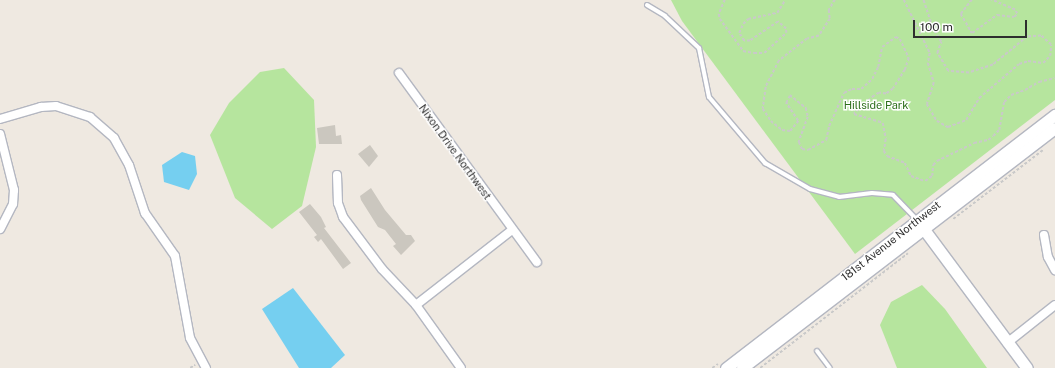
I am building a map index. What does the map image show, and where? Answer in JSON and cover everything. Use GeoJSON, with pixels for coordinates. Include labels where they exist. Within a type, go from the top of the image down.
{"type":"FeatureCollection","features":[{"type":"Feature","properties":{"kind":"main road","name":"181st Avenue Northwest"},"geometry":{"type":"LineString","coordinates":[[742,368],[921,225],[1055,115]]}},
{"type":"Feature","properties":{"kind":"main road","name":"181st Avenue Northwest"},"geometry":{"type":"LineString","coordinates":[[726,368],[1055,128]]}},
{"type":"Feature","properties":{"kind":"main road"},"geometry":{"type":"LineString","coordinates":[[921,225],[1026,368]]}},
{"type":"Feature","properties":{"kind":"street","name":"Nixon Drive Northwest"},"geometry":{"type":"LineString","coordinates":[[399,73],[512,230],[537,262]]}},
{"type":"Feature","properties":{"kind":"street"},"geometry":{"type":"LineString","coordinates":[[0,119],[41,107],[56,106],[90,117],[114,138],[129,165],[145,213],[174,256],[190,338],[206,368]]}},
{"type":"Feature","properties":{"kind":"street"},"geometry":{"type":"LineString","coordinates":[[0,134],[14,190],[13,204],[0,228]]}},
{"type":"Feature","properties":{"kind":"street"},"geometry":{"type":"LineString","coordinates":[[337,175],[338,203],[343,217],[382,268],[416,305],[461,368]]}},
{"type":"Feature","properties":{"kind":"street"},"geometry":{"type":"LineString","coordinates":[[416,305],[512,230]]}},
{"type":"Feature","properties":{"kind":"street"},"geometry":{"type":"LineString","coordinates":[[1044,235],[1048,257],[1055,270]]}},
{"type":"Feature","properties":{"kind":"street"},"geometry":{"type":"LineString","coordinates":[[1007,343],[1055,305]]}},
{"type":"Feature","properties":{"kind":"lane"},"geometry":{"type":"LineString","coordinates":[[646,5],[665,16],[699,48],[704,64],[709,98],[765,163],[810,190],[839,197],[872,193],[893,195],[921,225]]}},
{"type":"Feature","properties":{"kind":"lane"},"geometry":{"type":"LineString","coordinates":[[817,351],[830,368]]}},
{"type":"Feature","properties":{"kind":"path"},"geometry":{"type":"LineString","coordinates":[[725,0],[719,14],[720,19],[743,51],[754,54],[764,53],[786,33],[786,29],[778,22],[750,41],[744,41],[739,33],[743,24],[748,18],[777,13],[786,0]]}},
{"type":"Feature","properties":{"kind":"path"},"geometry":{"type":"LineString","coordinates":[[835,0],[829,10],[830,18],[819,36],[807,39],[779,61],[766,87],[763,109],[771,121],[782,130],[790,131],[798,121],[786,103],[790,95],[806,108],[808,116],[799,142],[802,149],[808,150],[826,140],[829,126],[844,93],[852,89],[861,89],[872,79],[878,67],[882,47],[896,37],[900,38],[909,58],[904,70],[893,89],[886,94],[879,93],[874,96],[854,114],[883,123],[886,139],[884,151],[888,156],[905,163],[911,176],[925,181],[932,176],[933,165],[937,161],[974,143],[988,140],[994,136],[999,130],[1004,102],[1011,95],[1025,90],[1039,82],[1055,78]]}},
{"type":"Feature","properties":{"kind":"path"},"geometry":{"type":"LineString","coordinates":[[904,0],[930,53],[928,63],[934,83],[927,104],[937,121],[948,127],[966,120],[979,98],[1019,64],[1028,62],[1044,63],[1050,56],[1051,45],[1041,36],[1027,37],[993,65],[969,73],[948,71],[937,53],[941,42],[932,27],[923,0]]}},
{"type":"Feature","properties":{"kind":"path"},"geometry":{"type":"LineString","coordinates":[[972,0],[961,14],[972,33],[997,15],[1007,17],[1017,14],[1015,10],[991,0]]}},
{"type":"Feature","properties":{"kind":"path"},"geometry":{"type":"LineString","coordinates":[[950,221],[1049,146]]}},
{"type":"Feature","properties":{"kind":"path"},"geometry":{"type":"LineString","coordinates":[[760,368],[909,253]]}},
{"type":"Feature","properties":{"kind":"green space","name":"Hillside Park"},"geometry":{"type":"Polygon","coordinates":[[[671,0],[1055,0],[1055,100],[855,254],[682,21],[671,0]]]}},
{"type":"Feature","properties":{"kind":"green space"},"geometry":{"type":"Polygon","coordinates":[[[284,68],[314,100],[316,147],[302,206],[272,229],[235,198],[210,135],[229,103],[260,72],[284,68]]]}},
{"type":"Feature","properties":{"kind":"green space"},"geometry":{"type":"Polygon","coordinates":[[[922,285],[945,309],[987,368],[897,368],[880,325],[891,302],[922,285]]]}},
{"type":"Feature","properties":{"kind":"water"},"geometry":{"type":"Polygon","coordinates":[[[182,152],[195,156],[197,174],[189,190],[164,182],[162,165],[182,152]]]}},
{"type":"Feature","properties":{"kind":"water"},"geometry":{"type":"Polygon","coordinates":[[[293,288],[345,355],[331,368],[299,368],[262,309],[293,288]]]}},
{"type":"Feature","properties":{"kind":"building"},"geometry":{"type":"Polygon","coordinates":[[[335,125],[336,136],[341,135],[342,144],[319,144],[317,128],[335,125]]]}},
{"type":"Feature","properties":{"kind":"building"},"geometry":{"type":"Polygon","coordinates":[[[370,145],[378,156],[369,167],[358,154],[370,145]]]}},
{"type":"Feature","properties":{"kind":"building"},"geometry":{"type":"Polygon","coordinates":[[[371,188],[385,210],[406,235],[411,235],[415,241],[401,255],[393,246],[396,244],[385,230],[378,227],[361,200],[360,196],[371,188]]]}},
{"type":"Feature","properties":{"kind":"building"},"geometry":{"type":"Polygon","coordinates":[[[310,204],[321,217],[326,227],[324,228],[351,263],[343,269],[321,239],[318,242],[314,237],[317,235],[299,212],[310,204]]]}}]}
